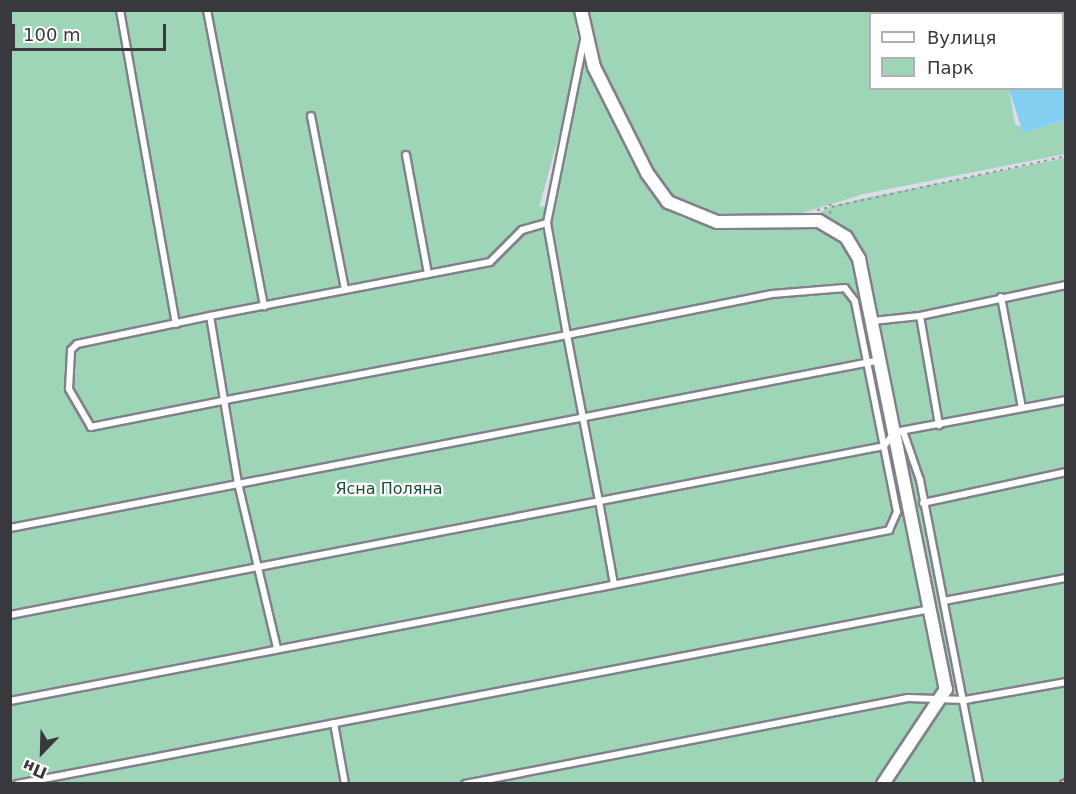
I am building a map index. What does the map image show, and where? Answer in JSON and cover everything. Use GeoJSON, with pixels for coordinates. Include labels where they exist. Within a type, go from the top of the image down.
{"type":"FeatureCollection","features":[{"type":"Feature","properties":{"kind":"street"},"geometry":{"type":"LineString","coordinates":[[581,10],[584,40],[647,173],[668,202],[717,222],[797,218],[819,221],[846,237],[859,259],[899,431],[944,696],[884,783]]}},
{"type":"Feature","properties":{"kind":"lane"},"geometry":{"type":"LineString","coordinates":[[120,10],[176,324]]}},
{"type":"Feature","properties":{"kind":"lane"},"geometry":{"type":"LineString","coordinates":[[207,10],[264,307]]}},
{"type":"Feature","properties":{"kind":"lane"},"geometry":{"type":"LineString","coordinates":[[584,40],[547,223],[614,584]]}},
{"type":"Feature","properties":{"kind":"lane"},"geometry":{"type":"LineString","coordinates":[[311,116],[345,290]]}},
{"type":"Feature","properties":{"kind":"lane"},"geometry":{"type":"LineString","coordinates":[[406,155],[428,274]]}},
{"type":"Feature","properties":{"kind":"lane"},"geometry":{"type":"LineString","coordinates":[[10,701],[889,530],[897,512],[865,364],[855,301],[845,288],[772,294],[91,427],[78,413],[68,376],[71,350],[78,344],[490,262],[522,230],[547,223]]}},
{"type":"Feature","properties":{"kind":"lane"},"geometry":{"type":"LineString","coordinates":[[873,321],[920,316],[1065,285]]}},
{"type":"Feature","properties":{"kind":"lane"},"geometry":{"type":"LineString","coordinates":[[1001,297],[1022,408]]}},
{"type":"Feature","properties":{"kind":"lane"},"geometry":{"type":"LineString","coordinates":[[210,316],[227,400],[238,483],[277,648]]}},
{"type":"Feature","properties":{"kind":"lane"},"geometry":{"type":"LineString","coordinates":[[920,316],[939,425]]}},
{"type":"Feature","properties":{"kind":"lane"},"geometry":{"type":"LineString","coordinates":[[10,528],[881,360]]}},
{"type":"Feature","properties":{"kind":"lane"},"geometry":{"type":"LineString","coordinates":[[10,615],[884,446],[899,431],[1065,400]]}},
{"type":"Feature","properties":{"kind":"lane"},"geometry":{"type":"LineString","coordinates":[[899,431],[923,503],[965,700],[980,783]]}},
{"type":"Feature","properties":{"kind":"lane"},"geometry":{"type":"LineString","coordinates":[[923,503],[1065,472]]}},
{"type":"Feature","properties":{"kind":"lane"},"geometry":{"type":"LineString","coordinates":[[944,601],[1065,578]]}},
{"type":"Feature","properties":{"kind":"lane"},"geometry":{"type":"LineString","coordinates":[[17,783],[33,782],[931,609]]}},
{"type":"Feature","properties":{"kind":"lane"},"geometry":{"type":"LineString","coordinates":[[465,783],[908,698],[944,696],[965,700],[1065,682]]}},
{"type":"Feature","properties":{"kind":"lane"},"geometry":{"type":"LineString","coordinates":[[334,723],[345,783]]}},
{"type":"Feature","properties":{"kind":"path"},"geometry":{"type":"LineString","coordinates":[[797,218],[865,196],[1065,156]]}},
{"type":"Feature","properties":{"kind":"green space","name":"Ясна Поляна"},"geometry":{"type":"Polygon","coordinates":[[[10,11],[573,11],[578,38],[570,96],[539,207],[554,204],[585,61],[665,206],[682,218],[717,228],[800,223],[832,206],[1065,158],[1065,783],[11,783],[10,11]]]}},
{"type":"Feature","properties":{"kind":"green space"},"geometry":{"type":"Polygon","coordinates":[[[582,11],[974,11],[869,12],[869,90],[1009,90],[1015,124],[1029,131],[1065,120],[1065,154],[864,194],[796,215],[718,218],[671,199],[652,172],[596,61],[582,11]]]}},
{"type":"Feature","properties":{"kind":"water"},"geometry":{"type":"Polygon","coordinates":[[[973,11],[1065,11],[1065,120],[1023,133],[1009,90],[1064,90],[1064,12],[973,11]]]}}]}
